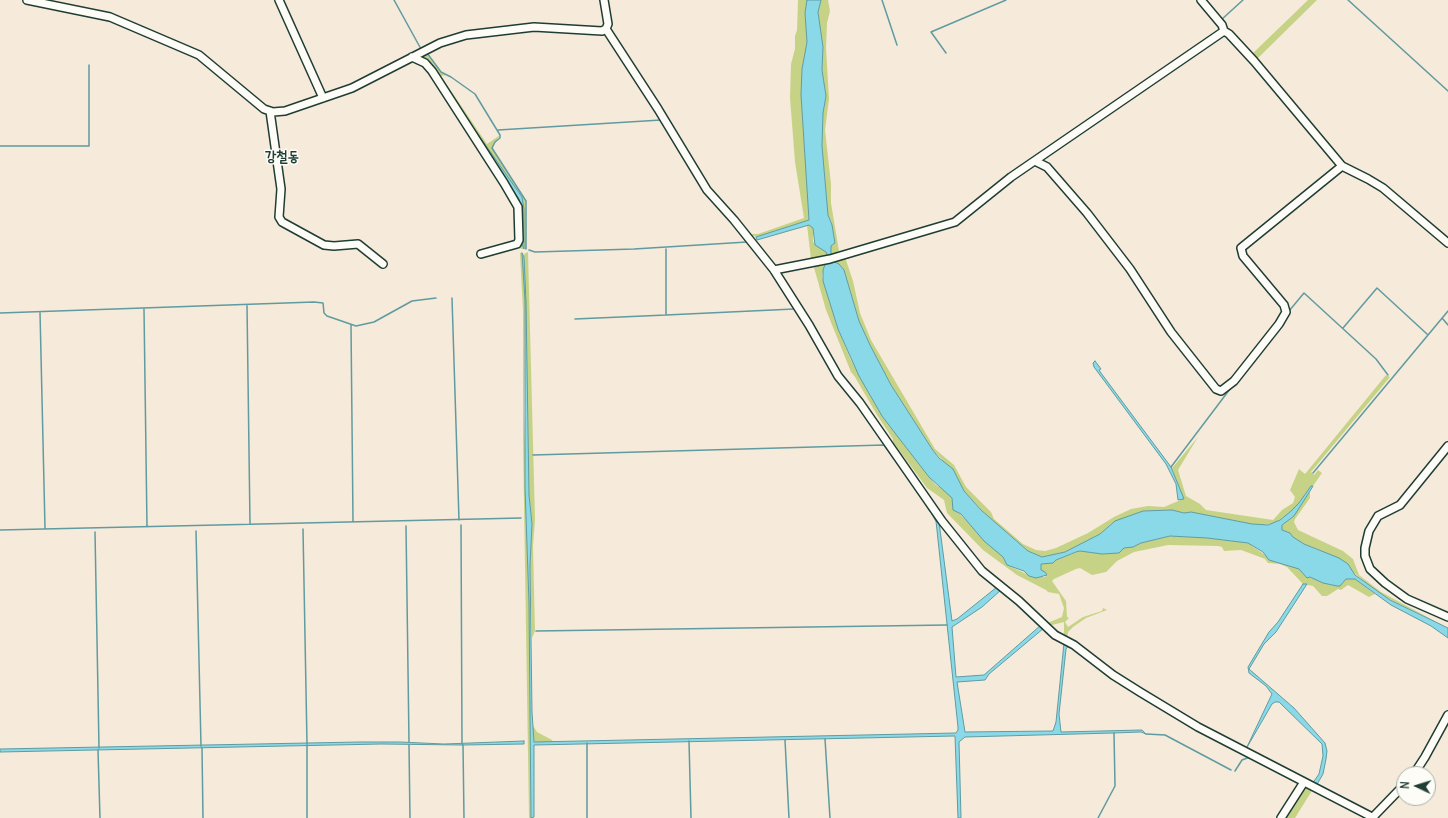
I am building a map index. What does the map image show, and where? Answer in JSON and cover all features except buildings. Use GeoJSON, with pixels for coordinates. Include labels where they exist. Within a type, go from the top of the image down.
{"type":"FeatureCollection","features":[{"type":"Feature","properties":{"kind":"street"},"geometry":{"type":"LineString","coordinates":[[27,0],[110,17],[199,55],[264,109],[270,111],[284,111],[352,88],[440,43],[478,32],[534,27],[596,31],[606,29]]}},
{"type":"Feature","properties":{"kind":"street"},"geometry":{"type":"LineString","coordinates":[[279,0],[324,98]]}},
{"type":"Feature","properties":{"kind":"street"},"geometry":{"type":"LineString","coordinates":[[604,0],[608,16],[606,29],[655,104],[707,190],[734,220],[774,270],[809,325],[838,376],[860,403],[942,521],[982,571],[1019,601],[1055,635],[1074,645],[1113,675],[1198,726],[1374,818],[1396,794]]}},
{"type":"Feature","properties":{"kind":"street"},"geometry":{"type":"LineString","coordinates":[[1201,0],[1222,25],[1224,31],[1229,34],[1254,61],[1342,166],[1383,188],[1448,243]]}},
{"type":"Feature","properties":{"kind":"street"},"geometry":{"type":"LineString","coordinates":[[774,270],[830,258],[948,226],[964,217],[994,190],[1035,161],[1175,63],[1224,31]]}},
{"type":"Feature","properties":{"kind":"street"},"geometry":{"type":"LineString","coordinates":[[412,57],[426,63],[432,71],[518,207],[519,240],[517,244],[481,254]]}},
{"type":"Feature","properties":{"kind":"street"},"geometry":{"type":"LineString","coordinates":[[270,111],[281,189],[279,217],[282,222],[324,245],[334,246],[358,244],[383,264]]}},
{"type":"Feature","properties":{"kind":"street"},"geometry":{"type":"LineString","coordinates":[[1035,161],[1050,170],[1087,214],[1130,269],[1171,332],[1216,389],[1221,391],[1234,381],[1279,324],[1286,312],[1284,305],[1242,256],[1241,248],[1342,166]]}},
{"type":"Feature","properties":{"kind":"street"},"geometry":{"type":"LineString","coordinates":[[1448,446],[1400,505],[1378,516],[1369,531],[1365,548],[1365,556],[1370,568],[1385,583],[1407,599],[1448,617]]}},
{"type":"Feature","properties":{"kind":"street"},"geometry":{"type":"LineString","coordinates":[[1419,766],[1448,715]]}},
{"type":"Feature","properties":{"kind":"street"},"geometry":{"type":"LineString","coordinates":[[1281,818],[1304,782]]}},
{"type":"Feature","properties":{"kind":"green space"},"geometry":{"type":"Polygon","coordinates":[[[798,0],[807,0],[805,13],[807,42],[802,69],[801,95],[809,220],[756,237],[749,234],[758,234],[804,218],[795,162],[790,98],[791,64],[795,49],[798,0]]]}},
{"type":"Feature","properties":{"kind":"green space"},"geometry":{"type":"Polygon","coordinates":[[[821,0],[828,0],[830,11],[827,23],[826,48],[829,99],[825,130],[831,184],[831,203],[839,251],[830,256],[831,246],[835,243],[831,221],[828,215],[822,146],[823,113],[826,96],[822,70],[823,47],[818,12],[821,0]]]}},
{"type":"Feature","properties":{"kind":"green space"},"geometry":{"type":"Polygon","coordinates":[[[1308,0],[1317,0],[1256,60],[1251,55],[1308,0]]]}},
{"type":"Feature","properties":{"kind":"green space"},"geometry":{"type":"Polygon","coordinates":[[[425,52],[440,72],[446,75],[441,76],[487,144],[500,135],[492,148],[525,201],[526,249],[524,249],[524,209],[516,189],[470,123],[519,199],[523,249],[521,249],[519,243],[519,205],[428,63],[418,56],[425,52]]]}},
{"type":"Feature","properties":{"kind":"green space"},"geometry":{"type":"Polygon","coordinates":[[[809,224],[813,228],[813,242],[826,252],[828,257],[811,259],[807,225],[809,224]]]}},
{"type":"Feature","properties":{"kind":"green space"},"geometry":{"type":"Polygon","coordinates":[[[528,252],[535,520],[533,546],[535,631],[532,638],[530,565],[532,524],[529,495],[524,254],[528,252]]]}},
{"type":"Feature","properties":{"kind":"green space"},"geometry":{"type":"Polygon","coordinates":[[[520,253],[522,253],[523,259],[525,300],[524,414],[529,603],[531,818],[529,818],[523,439],[523,311],[520,253]]]}},
{"type":"Feature","properties":{"kind":"green space"},"geometry":{"type":"Polygon","coordinates":[[[845,257],[853,281],[860,313],[871,340],[935,449],[954,465],[966,487],[991,512],[994,519],[1023,544],[1036,550],[1045,551],[1056,548],[1088,533],[1114,517],[1131,509],[1148,506],[1164,507],[1183,499],[1172,468],[1198,437],[1178,470],[1186,496],[1200,504],[1206,510],[1273,520],[1282,510],[1293,503],[1295,497],[1290,490],[1299,469],[1305,474],[1386,375],[1390,377],[1311,472],[1314,475],[1318,470],[1322,473],[1313,486],[1311,486],[1299,503],[1290,512],[1275,523],[1263,525],[1252,524],[1191,512],[1184,513],[1172,510],[1143,511],[1111,524],[1100,534],[1065,552],[1042,557],[1028,551],[988,517],[964,491],[945,463],[932,449],[891,385],[870,345],[859,321],[844,270],[839,264],[831,260],[845,257]]]}},
{"type":"Feature","properties":{"kind":"green space"},"geometry":{"type":"Polygon","coordinates":[[[826,263],[822,275],[823,281],[838,329],[851,360],[882,416],[929,477],[936,485],[949,493],[958,512],[1003,557],[1007,565],[1033,577],[1045,577],[1047,575],[1041,570],[1041,564],[1048,563],[1080,551],[1102,554],[1119,553],[1124,547],[1128,548],[1141,543],[1170,536],[1207,538],[1248,543],[1275,562],[1297,567],[1305,576],[1317,579],[1323,583],[1340,586],[1346,579],[1355,579],[1375,594],[1369,597],[1348,585],[1327,596],[1322,596],[1313,586],[1303,584],[1287,567],[1280,564],[1268,563],[1265,559],[1241,550],[1224,551],[1222,547],[1218,546],[1168,545],[1134,552],[1117,561],[1106,572],[1092,575],[1080,568],[1054,579],[1052,581],[1066,601],[1067,617],[1069,618],[1065,622],[1068,627],[1083,617],[1102,611],[1103,608],[1107,610],[1086,618],[1073,627],[1068,632],[1067,641],[1062,638],[1064,632],[1064,622],[1048,626],[1045,624],[1062,617],[1064,608],[1059,594],[1048,592],[1017,575],[983,550],[947,513],[944,500],[927,488],[893,442],[893,439],[851,372],[826,310],[813,264],[826,263]]]}},
{"type":"Feature","properties":{"kind":"green space"},"geometry":{"type":"Polygon","coordinates":[[[1310,491],[1310,498],[1294,522],[1298,530],[1343,551],[1353,559],[1359,575],[1381,592],[1444,626],[1381,595],[1353,572],[1348,564],[1304,544],[1293,537],[1290,533],[1282,530],[1282,525],[1290,519],[1310,491]]]}},
{"type":"Feature","properties":{"kind":"green space"},"geometry":{"type":"Polygon","coordinates":[[[532,724],[537,732],[553,742],[534,742],[532,724]]]}},
{"type":"Feature","properties":{"kind":"green space"},"geometry":{"type":"Polygon","coordinates":[[[1306,786],[1313,789],[1295,818],[1284,818],[1306,786]]]}},
{"type":"Feature","properties":{"kind":"water"},"geometry":{"type":"Polygon","coordinates":[[[807,0],[821,0],[818,12],[823,47],[822,70],[826,96],[823,113],[822,146],[828,215],[832,225],[835,243],[831,246],[831,254],[828,257],[826,252],[815,245],[813,228],[809,225],[757,240],[756,237],[809,220],[801,95],[802,69],[807,42],[805,13],[807,0]]]}},
{"type":"Feature","properties":{"kind":"water"},"geometry":{"type":"Polygon","coordinates":[[[468,120],[522,197],[524,209],[524,249],[521,242],[519,199],[468,120]]]}},
{"type":"Feature","properties":{"kind":"water"},"geometry":{"type":"Polygon","coordinates":[[[522,253],[524,257],[526,302],[529,495],[532,524],[530,565],[532,712],[534,742],[956,733],[958,727],[936,521],[939,522],[952,621],[957,619],[997,587],[1001,590],[982,607],[952,627],[956,677],[984,675],[1041,625],[1044,628],[989,674],[985,680],[957,682],[965,732],[1053,731],[1056,722],[1064,643],[1069,645],[1066,649],[1059,714],[1061,732],[1142,730],[1146,734],[1141,732],[965,737],[959,742],[961,818],[958,818],[955,736],[534,745],[534,817],[531,818],[529,603],[525,488],[525,300],[522,253]]]}},
{"type":"Feature","properties":{"kind":"water"},"geometry":{"type":"Polygon","coordinates":[[[831,260],[839,264],[844,270],[859,321],[870,345],[891,385],[932,449],[939,458],[953,469],[964,491],[981,510],[1028,551],[1042,557],[1065,552],[1100,534],[1115,521],[1143,511],[1172,510],[1184,513],[1191,512],[1252,524],[1268,525],[1280,520],[1290,512],[1299,503],[1311,486],[1313,486],[1294,516],[1282,525],[1282,530],[1290,533],[1293,537],[1304,544],[1339,558],[1348,564],[1355,575],[1390,600],[1448,628],[1448,638],[1431,626],[1391,605],[1355,579],[1346,579],[1340,586],[1337,586],[1323,583],[1310,577],[1307,578],[1299,569],[1269,560],[1263,552],[1248,543],[1207,538],[1170,536],[1141,543],[1133,547],[1124,548],[1119,553],[1102,554],[1080,551],[1076,552],[1056,560],[1053,563],[1041,564],[1041,570],[1047,575],[1036,578],[1029,576],[1024,571],[1007,565],[1003,557],[984,541],[961,514],[953,510],[952,498],[929,477],[882,416],[859,376],[838,329],[823,281],[823,270],[826,262],[831,260]]]}},
{"type":"Feature","properties":{"kind":"water"},"geometry":{"type":"Polygon","coordinates":[[[1095,361],[1101,369],[1099,370],[1101,373],[1171,467],[1184,499],[1178,500],[1176,484],[1166,464],[1094,367],[1093,363],[1095,361]]]}},
{"type":"Feature","properties":{"kind":"water"},"geometry":{"type":"Polygon","coordinates":[[[1303,584],[1307,584],[1276,632],[1264,644],[1249,669],[1294,708],[1325,743],[1327,751],[1323,774],[1316,786],[1312,784],[1319,774],[1323,756],[1322,744],[1279,702],[1272,704],[1246,749],[1272,694],[1266,686],[1249,673],[1248,667],[1269,632],[1278,622],[1303,584]]]}},
{"type":"Feature","properties":{"kind":"water"},"geometry":{"type":"Polygon","coordinates":[[[524,741],[524,744],[463,745],[381,744],[0,752],[0,749],[359,742],[444,744],[524,741]]]}},
{"type":"Feature","properties":{"kind":"waterway"},"geometry":{"type":"LineString","coordinates":[[394,0],[421,49]]}},
{"type":"Feature","properties":{"kind":"waterway"},"geometry":{"type":"LineString","coordinates":[[882,0],[897,45]]}},
{"type":"Feature","properties":{"kind":"waterway"},"geometry":{"type":"LineString","coordinates":[[946,53],[931,32],[1006,0]]}},
{"type":"Feature","properties":{"kind":"waterway"},"geometry":{"type":"LineString","coordinates":[[1221,20],[1243,0]]}},
{"type":"Feature","properties":{"kind":"waterway"},"geometry":{"type":"LineString","coordinates":[[1348,0],[1448,91]]}},
{"type":"Feature","properties":{"kind":"waterway"},"geometry":{"type":"LineString","coordinates":[[427,53],[441,72],[451,77],[475,94],[500,135],[500,138],[495,142],[492,148],[526,201],[526,249]]}},
{"type":"Feature","properties":{"kind":"waterway"},"geometry":{"type":"LineString","coordinates":[[0,146],[89,146],[89,65]]}},
{"type":"Feature","properties":{"kind":"waterway"},"geometry":{"type":"LineString","coordinates":[[498,130],[661,120]]}},
{"type":"Feature","properties":{"kind":"waterway"},"geometry":{"type":"LineString","coordinates":[[529,250],[535,252],[634,249],[747,242]]}},
{"type":"Feature","properties":{"kind":"waterway"},"geometry":{"type":"LineString","coordinates":[[575,319],[666,315],[666,249]]}},
{"type":"Feature","properties":{"kind":"waterway"},"geometry":{"type":"LineString","coordinates":[[1343,328],[1377,288],[1427,334]]}},
{"type":"Feature","properties":{"kind":"waterway"},"geometry":{"type":"LineString","coordinates":[[1289,311],[1304,293],[1376,359],[1388,375]]}},
{"type":"Feature","properties":{"kind":"waterway"},"geometry":{"type":"LineString","coordinates":[[0,313],[314,302],[323,303],[324,313],[327,316],[356,326],[374,322],[412,301],[436,298]]}},
{"type":"Feature","properties":{"kind":"waterway"},"geometry":{"type":"LineString","coordinates":[[452,298],[459,520]]}},
{"type":"Feature","properties":{"kind":"waterway"},"geometry":{"type":"LineString","coordinates":[[247,305],[250,524]]}},
{"type":"Feature","properties":{"kind":"waterway"},"geometry":{"type":"LineString","coordinates":[[144,309],[147,527]]}},
{"type":"Feature","properties":{"kind":"waterway"},"geometry":{"type":"LineString","coordinates":[[666,315],[794,309]]}},
{"type":"Feature","properties":{"kind":"waterway"},"geometry":{"type":"LineString","coordinates":[[1313,473],[1448,311]]}},
{"type":"Feature","properties":{"kind":"waterway"},"geometry":{"type":"LineString","coordinates":[[40,312],[45,528]]}},
{"type":"Feature","properties":{"kind":"waterway"},"geometry":{"type":"LineString","coordinates":[[1442,318],[1448,325]]}},
{"type":"Feature","properties":{"kind":"waterway"},"geometry":{"type":"LineString","coordinates":[[351,325],[353,521]]}},
{"type":"Feature","properties":{"kind":"waterway"},"geometry":{"type":"LineString","coordinates":[[1171,467],[1233,385]]}},
{"type":"Feature","properties":{"kind":"waterway"},"geometry":{"type":"LineString","coordinates":[[533,455],[884,445],[898,464]]}},
{"type":"Feature","properties":{"kind":"waterway"},"geometry":{"type":"LineString","coordinates":[[925,503],[930,511]]}},
{"type":"Feature","properties":{"kind":"waterway"},"geometry":{"type":"LineString","coordinates":[[932,514],[936,521]]}},
{"type":"Feature","properties":{"kind":"waterway"},"geometry":{"type":"LineString","coordinates":[[0,530],[521,518]]}},
{"type":"Feature","properties":{"kind":"waterway"},"geometry":{"type":"LineString","coordinates":[[461,525],[462,744]]}},
{"type":"Feature","properties":{"kind":"waterway"},"geometry":{"type":"LineString","coordinates":[[406,526],[409,742]]}},
{"type":"Feature","properties":{"kind":"waterway"},"geometry":{"type":"LineString","coordinates":[[303,529],[307,744]]}},
{"type":"Feature","properties":{"kind":"waterway"},"geometry":{"type":"LineString","coordinates":[[196,531],[201,746]]}},
{"type":"Feature","properties":{"kind":"waterway"},"geometry":{"type":"LineString","coordinates":[[95,532],[99,748]]}},
{"type":"Feature","properties":{"kind":"waterway"},"geometry":{"type":"LineString","coordinates":[[536,631],[947,625]]}},
{"type":"Feature","properties":{"kind":"waterway"},"geometry":{"type":"LineString","coordinates":[[1098,818],[1115,786],[1114,733]]}},
{"type":"Feature","properties":{"kind":"waterway"},"geometry":{"type":"LineString","coordinates":[[1146,734],[1165,735],[1231,770]]}},
{"type":"Feature","properties":{"kind":"waterway"},"geometry":{"type":"LineString","coordinates":[[825,739],[830,818]]}},
{"type":"Feature","properties":{"kind":"waterway"},"geometry":{"type":"LineString","coordinates":[[785,740],[789,818]]}},
{"type":"Feature","properties":{"kind":"waterway"},"geometry":{"type":"LineString","coordinates":[[689,741],[691,818]]}},
{"type":"Feature","properties":{"kind":"waterway"},"geometry":{"type":"LineString","coordinates":[[587,743],[587,818]]}},
{"type":"Feature","properties":{"kind":"waterway"},"geometry":{"type":"LineString","coordinates":[[307,745],[307,818]]}},
{"type":"Feature","properties":{"kind":"waterway"},"geometry":{"type":"LineString","coordinates":[[409,745],[410,818]]}},
{"type":"Feature","properties":{"kind":"waterway"},"geometry":{"type":"LineString","coordinates":[[463,745],[464,818]]}},
{"type":"Feature","properties":{"kind":"waterway"},"geometry":{"type":"LineString","coordinates":[[202,748],[203,818]]}},
{"type":"Feature","properties":{"kind":"waterway"},"geometry":{"type":"LineString","coordinates":[[98,750],[100,818]]}},
{"type":"Feature","properties":{"kind":"waterway"},"geometry":{"type":"LineString","coordinates":[[1235,771],[1242,760],[1250,757]]}},
{"type":"Feature","properties":{"kind":"district","name":"강철동"},"geometry":{"type":"Point","coordinates":[282,157]}}]}
